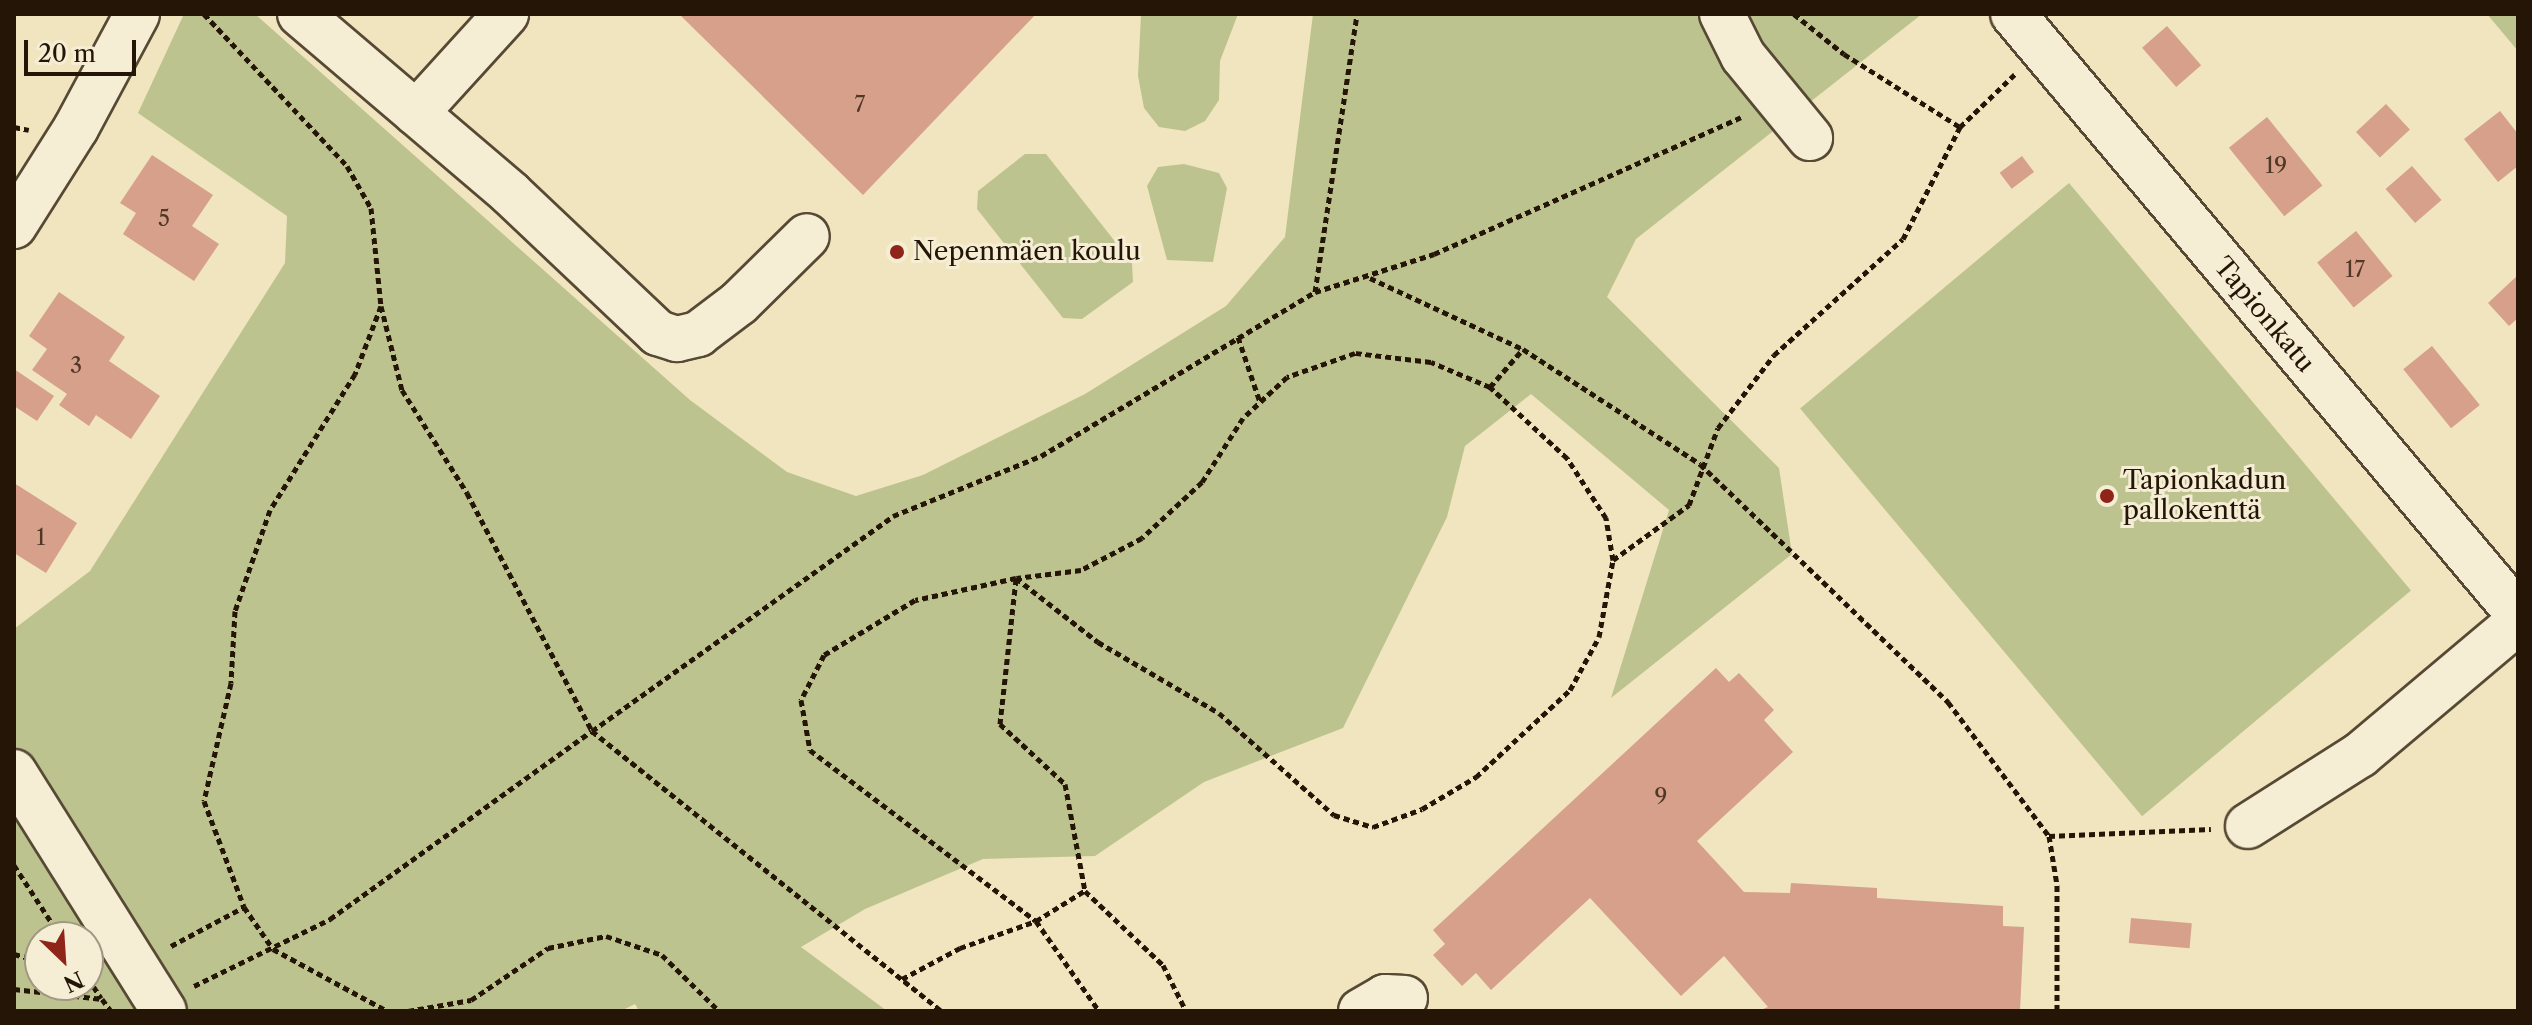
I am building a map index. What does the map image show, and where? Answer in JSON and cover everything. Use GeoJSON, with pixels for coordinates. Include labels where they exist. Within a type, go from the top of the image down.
{"type":"FeatureCollection","features":[{"type":"Feature","properties":{"kind":"street"},"geometry":{"type":"LineString","coordinates":[[14,226],[30,168],[137,14]]}},
{"type":"Feature","properties":{"kind":"street"},"geometry":{"type":"LineString","coordinates":[[300,14],[416,113],[658,333],[677,339],[698,334],[739,303],[807,236]]}},
{"type":"Feature","properties":{"kind":"street"},"geometry":{"type":"LineString","coordinates":[[416,113],[506,14]]}},
{"type":"Feature","properties":{"kind":"street"},"geometry":{"type":"LineString","coordinates":[[1722,14],[1743,56],[1810,138]]}},
{"type":"Feature","properties":{"kind":"street","name":"Tapionkatu"},"geometry":{"type":"LineString","coordinates":[[2021,23],[2518,614]]}},
{"type":"Feature","properties":{"kind":"street"},"geometry":{"type":"LineString","coordinates":[[2248,826],[2360,755],[2518,622]]}},
{"type":"Feature","properties":{"kind":"street"},"geometry":{"type":"LineString","coordinates":[[14,772],[162,1009]]}},
{"type":"Feature","properties":{"kind":"street"},"geometry":{"type":"LineString","coordinates":[[1361,1011],[1385,997],[1405,998]]}},
{"type":"Feature","properties":{"kind":"path"},"geometry":{"type":"LineString","coordinates":[[204,14],[325,140],[371,208],[381,306],[402,390],[467,493],[592,731],[942,1011]]}},
{"type":"Feature","properties":{"kind":"path"},"geometry":{"type":"LineString","coordinates":[[1315,292],[1357,14]]}},
{"type":"Feature","properties":{"kind":"path"},"geometry":{"type":"LineString","coordinates":[[1794,14],[1844,54],[1960,127]]}},
{"type":"Feature","properties":{"kind":"path"},"geometry":{"type":"LineString","coordinates":[[1613,560],[1689,505],[1700,464],[1718,428],[1774,355],[1903,239],[1960,127],[2021,23]]}},
{"type":"Feature","properties":{"kind":"path"},"geometry":{"type":"LineString","coordinates":[[162,1009],[330,919],[893,516],[1041,456],[1315,292],[1370,277],[1778,99]]}},
{"type":"Feature","properties":{"kind":"path"},"geometry":{"type":"LineString","coordinates":[[1370,277],[1523,349],[1700,464],[1948,702],[2049,836],[2057,885],[2057,1011]]}},
{"type":"Feature","properties":{"kind":"path"},"geometry":{"type":"LineString","coordinates":[[381,306],[355,374],[270,510],[235,611],[231,683],[204,801],[244,907],[273,949],[387,1011]]}},
{"type":"Feature","properties":{"kind":"path"},"geometry":{"type":"LineString","coordinates":[[1238,337],[1260,402]]}},
{"type":"Feature","properties":{"kind":"path"},"geometry":{"type":"LineString","coordinates":[[1490,387],[1523,349]]}},
{"type":"Feature","properties":{"kind":"path"},"geometry":{"type":"LineString","coordinates":[[1016,578],[1098,642],[1219,713],[1334,815],[1373,827],[1422,809],[1476,777],[1570,690],[1599,637],[1613,560],[1606,518],[1567,458],[1490,387],[1431,362],[1355,353],[1287,377],[1260,402],[1202,482],[1142,538],[1081,570],[1016,578],[915,600],[864,626],[824,655],[801,700],[810,750],[1036,921],[1099,1011]]}},
{"type":"Feature","properties":{"kind":"path"},"geometry":{"type":"LineString","coordinates":[[1016,578],[1000,724],[1065,784],[1085,891],[1163,965],[1186,1011]]}},
{"type":"Feature","properties":{"kind":"path"},"geometry":{"type":"LineString","coordinates":[[2049,836],[2248,826]]}},
{"type":"Feature","properties":{"kind":"path"},"geometry":{"type":"LineString","coordinates":[[14,865],[51,921]]}},
{"type":"Feature","properties":{"kind":"path"},"geometry":{"type":"LineString","coordinates":[[902,979],[960,948],[1036,921],[1085,891]]}},
{"type":"Feature","properties":{"kind":"path"},"geometry":{"type":"LineString","coordinates":[[408,1011],[471,1000],[548,948],[606,936],[662,955],[719,1011]]}},
{"type":"Feature","properties":{"kind":"green space"},"geometry":{"type":"Polygon","coordinates":[[[184,14],[255,14],[690,400],[787,472],[856,496],[923,475],[1085,394],[1226,306],[1285,237],[1313,14],[1922,14],[1636,239],[1607,297],[1779,468],[1792,554],[1611,698],[1669,510],[1531,394],[1465,446],[1447,517],[1343,728],[1204,782],[1095,856],[983,859],[865,909],[801,947],[887,1011],[639,1011],[635,1004],[621,1011],[14,1011],[14,629],[90,571],[285,263],[287,216],[138,113],[184,14]]]}},
{"type":"Feature","properties":{"kind":"green space"},"geometry":{"type":"Polygon","coordinates":[[[1141,14],[1238,14],[1220,61],[1219,100],[1205,121],[1185,131],[1159,127],[1144,108],[1138,76],[1141,14]]]}},
{"type":"Feature","properties":{"kind":"green space"},"geometry":{"type":"Polygon","coordinates":[[[2487,14],[2518,14],[2518,51],[2487,14]]]}},
{"type":"Feature","properties":{"kind":"green space"},"geometry":{"type":"Polygon","coordinates":[[[1025,154],[1046,154],[1132,263],[1133,282],[1082,319],[1063,318],[977,209],[978,191],[1025,154]]]}},
{"type":"Feature","properties":{"kind":"green space"},"geometry":{"type":"Polygon","coordinates":[[[1184,164],[1219,173],[1227,188],[1213,262],[1167,260],[1147,186],[1158,167],[1184,164]]]}},
{"type":"Feature","properties":{"kind":"green space","name":"Tapionkadun pallokenttä"},"geometry":{"type":"Polygon","coordinates":[[[2069,183],[2411,591],[2142,816],[1800,409],[2069,183]]]}},
{"type":"Feature","properties":{"kind":"building"},"geometry":{"type":"Polygon","coordinates":[[[679,14],[1036,14],[863,195],[679,14]]]}},
{"type":"Feature","properties":{"kind":"building"},"geometry":{"type":"Polygon","coordinates":[[[2167,26],[2201,65],[2176,87],[2142,48],[2167,26]]]}},
{"type":"Feature","properties":{"kind":"building"},"geometry":{"type":"Polygon","coordinates":[[[2386,104],[2410,130],[2380,158],[2356,132],[2386,104]]]}},
{"type":"Feature","properties":{"kind":"building"},"geometry":{"type":"Polygon","coordinates":[[[2500,111],[2518,134],[2518,166],[2498,182],[2464,139],[2500,111]]]}},
{"type":"Feature","properties":{"kind":"building"},"geometry":{"type":"Polygon","coordinates":[[[2267,117],[2322,185],[2284,216],[2229,148],[2267,117]]]}},
{"type":"Feature","properties":{"kind":"building"},"geometry":{"type":"Polygon","coordinates":[[[152,155],[213,195],[192,226],[219,244],[194,281],[123,234],[136,213],[120,203],[152,155]]]}},
{"type":"Feature","properties":{"kind":"building"},"geometry":{"type":"Polygon","coordinates":[[[2022,156],[2034,172],[2012,189],[2000,173],[2022,156]]]}},
{"type":"Feature","properties":{"kind":"building"},"geometry":{"type":"Polygon","coordinates":[[[2412,166],[2442,200],[2415,223],[2386,189],[2412,166]]]}},
{"type":"Feature","properties":{"kind":"building"},"geometry":{"type":"Polygon","coordinates":[[[2356,231],[2393,276],[2354,308],[2317,262],[2356,231]]]}},
{"type":"Feature","properties":{"kind":"building"},"geometry":{"type":"Polygon","coordinates":[[[2518,275],[2518,318],[2509,326],[2488,303],[2518,275]]]}},
{"type":"Feature","properties":{"kind":"building"},"geometry":{"type":"Polygon","coordinates":[[[59,292],[125,337],[109,361],[160,396],[131,439],[96,415],[89,426],[59,405],[67,394],[32,370],[47,349],[29,336],[59,292]]]}},
{"type":"Feature","properties":{"kind":"building"},"geometry":{"type":"Polygon","coordinates":[[[2432,346],[2480,405],[2451,428],[2403,369],[2432,346]]]}},
{"type":"Feature","properties":{"kind":"building"},"geometry":{"type":"Polygon","coordinates":[[[14,369],[54,396],[37,421],[14,406],[14,369]]]}},
{"type":"Feature","properties":{"kind":"building"},"geometry":{"type":"Polygon","coordinates":[[[14,483],[77,523],[46,573],[14,553],[14,483]]]}},
{"type":"Feature","properties":{"kind":"building"},"geometry":{"type":"Polygon","coordinates":[[[1716,668],[1729,682],[1739,673],[1774,710],[1764,720],[1793,752],[1697,841],[1744,892],[1790,893],[1791,883],[1877,888],[1877,898],[2003,906],[2003,926],[2024,927],[2020,1011],[1758,1011],[1768,1007],[1724,956],[1681,996],[1590,898],[1491,990],[1476,973],[1462,986],[1433,955],[1445,944],[1433,930],[1716,668]]]}},
{"type":"Feature","properties":{"kind":"building"},"geometry":{"type":"Polygon","coordinates":[[[2131,918],[2192,923],[2190,948],[2129,943],[2131,918]]]}},
{"type":"Feature","properties":{"kind":"place","name":"Nepenmäen koulu"},"geometry":{"type":"Point","coordinates":[897,252]}},
{"type":"Feature","properties":{"kind":"place","name":"Tapionkadun pallokenttä"},"geometry":{"type":"Point","coordinates":[2107,496]}}]}
